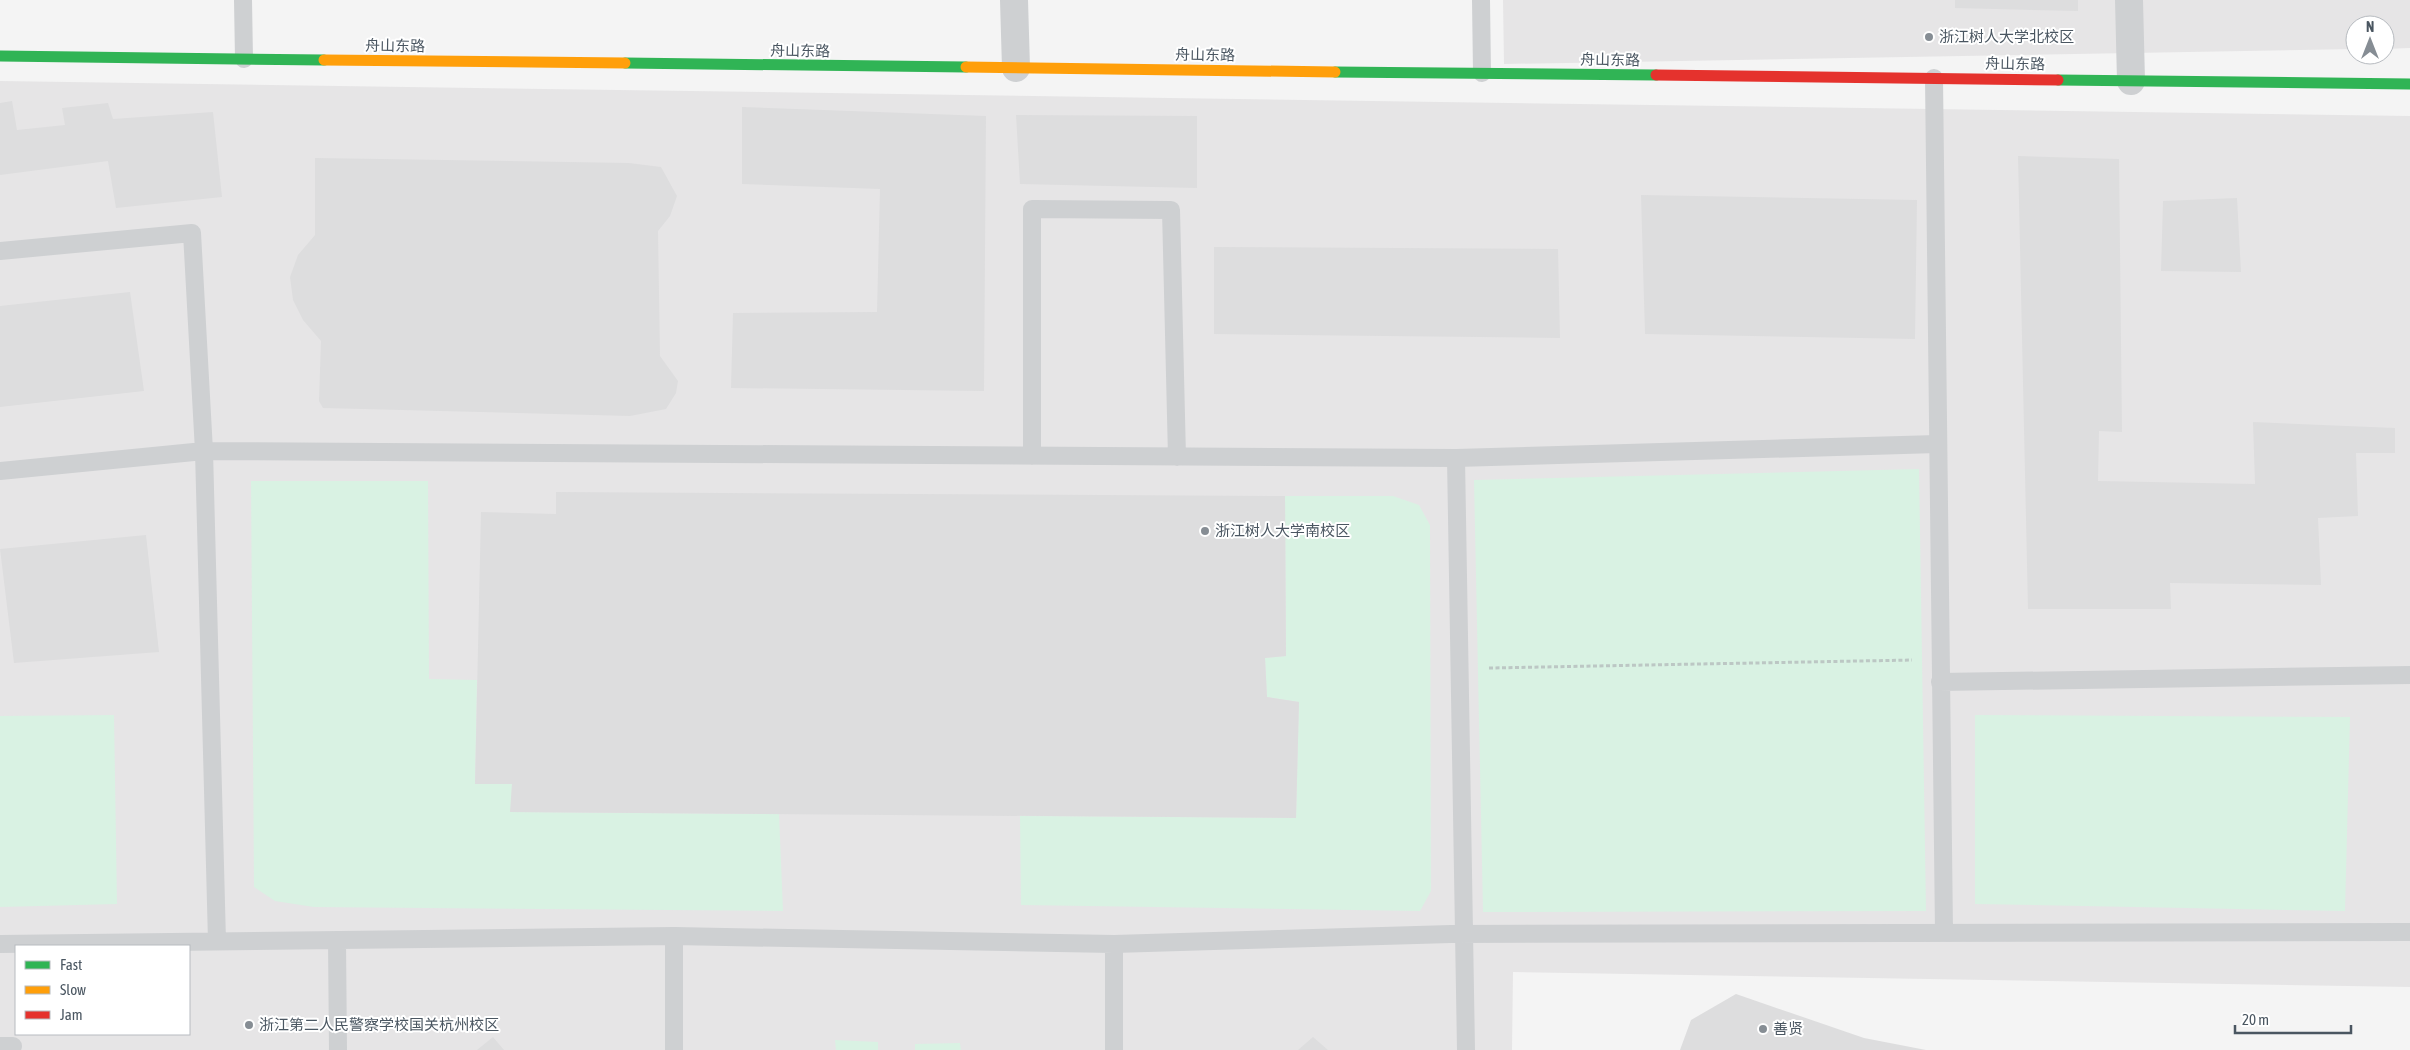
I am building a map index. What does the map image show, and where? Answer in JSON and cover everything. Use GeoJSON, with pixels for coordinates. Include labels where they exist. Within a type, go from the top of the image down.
{"type":"FeatureCollection","features":[{"type":"Feature","properties":{"kind":"street"},"geometry":{"type":"LineString","coordinates":[[1014,0],[1016,68]]}},
{"type":"Feature","properties":{"kind":"street"},"geometry":{"type":"LineString","coordinates":[[2129,0],[2130,81]]}},
{"type":"Feature","properties":{"kind":"street","name":"舟山东路"},"geometry":{"type":"LineString","coordinates":[[0,56],[2410,84]]}},
{"type":"Feature","properties":{"kind":"lane"},"geometry":{"type":"LineString","coordinates":[[243,0],[244,59]]}},
{"type":"Feature","properties":{"kind":"lane"},"geometry":{"type":"LineString","coordinates":[[1481,0],[1482,73]]}},
{"type":"Feature","properties":{"kind":"lane"},"geometry":{"type":"LineString","coordinates":[[1934,78],[1944,932]]}},
{"type":"Feature","properties":{"kind":"lane"},"geometry":{"type":"LineString","coordinates":[[1032,456],[1032,209],[1171,210],[1177,457]]}},
{"type":"Feature","properties":{"kind":"lane"},"geometry":{"type":"LineString","coordinates":[[0,251],[192,233],[204,451],[217,941]]}},
{"type":"Feature","properties":{"kind":"lane"},"geometry":{"type":"LineString","coordinates":[[0,471],[204,451],[1456,458],[1938,444]]}},
{"type":"Feature","properties":{"kind":"lane"},"geometry":{"type":"LineString","coordinates":[[1456,458],[1466,1050]]}},
{"type":"Feature","properties":{"kind":"lane"},"geometry":{"type":"LineString","coordinates":[[1940,682],[2410,675]]}},
{"type":"Feature","properties":{"kind":"lane"},"geometry":{"type":"LineString","coordinates":[[0,944],[674,936],[1114,944],[1465,934],[2410,932]]}},
{"type":"Feature","properties":{"kind":"lane"},"geometry":{"type":"LineString","coordinates":[[674,936],[674,1050]]}},
{"type":"Feature","properties":{"kind":"lane"},"geometry":{"type":"LineString","coordinates":[[337,940],[338,1050]]}},
{"type":"Feature","properties":{"kind":"lane"},"geometry":{"type":"LineString","coordinates":[[1114,944],[1114,1050]]}},
{"type":"Feature","properties":{"kind":"path"},"geometry":{"type":"LineString","coordinates":[[1460,668],[1940,660]]}},
{"type":"Feature","properties":{"kind":"shaded area","name":"浙江树人大学北校区"},"geometry":{"type":"Polygon","coordinates":[[[1503,0],[2410,0],[2410,48],[2395,49],[2395,15],[2345,15],[2345,49],[1504,64],[1503,0]]]}},
{"type":"Feature","properties":{"kind":"shaded area","name":"浙江树人大学南校区"},"geometry":{"type":"Polygon","coordinates":[[[0,81],[2410,116],[2410,987],[1513,972],[1512,1050],[0,1050],[0,81]]]}},
{"type":"Feature","properties":{"kind":"green space"},"geometry":{"type":"Polygon","coordinates":[[[1919,469],[1926,911],[1483,912],[1474,480],[1919,469]]]}},
{"type":"Feature","properties":{"kind":"green space"},"geometry":{"type":"Polygon","coordinates":[[[251,481],[428,481],[429,679],[477,680],[475,784],[512,784],[511,812],[779,814],[783,911],[314,907],[275,901],[254,887],[251,481]]]}},
{"type":"Feature","properties":{"kind":"green space"},"geometry":{"type":"Polygon","coordinates":[[[1285,496],[1393,496],[1419,505],[1430,525],[1431,891],[1420,911],[1021,905],[1020,816],[1296,818],[1299,702],[1267,697],[1265,658],[1286,656],[1285,496]]]}},
{"type":"Feature","properties":{"kind":"green space"},"geometry":{"type":"Polygon","coordinates":[[[114,715],[117,904],[0,907],[0,716],[114,715]]]}},
{"type":"Feature","properties":{"kind":"green space"},"geometry":{"type":"Polygon","coordinates":[[[1975,715],[2350,717],[2345,911],[1975,904],[1975,715]]]}},
{"type":"Feature","properties":{"kind":"green space"},"geometry":{"type":"Polygon","coordinates":[[[835,1040],[878,1042],[878,1050],[836,1050],[835,1040]]]}},
{"type":"Feature","properties":{"kind":"green space"},"geometry":{"type":"Polygon","coordinates":[[[960,1043],[961,1050],[915,1050],[915,1044],[960,1043]]]}},
{"type":"Feature","properties":{"kind":"building"},"geometry":{"type":"Polygon","coordinates":[[[1955,0],[2078,0],[2078,11],[1955,8],[1955,0]]]}},
{"type":"Feature","properties":{"kind":"building"},"geometry":{"type":"Polygon","coordinates":[[[12,101],[17,130],[65,125],[62,108],[108,103],[113,119],[213,112],[222,197],[116,208],[108,161],[0,175],[0,103],[12,101]]]}},
{"type":"Feature","properties":{"kind":"building"},"geometry":{"type":"Polygon","coordinates":[[[742,107],[986,116],[984,391],[731,388],[733,313],[877,312],[880,189],[742,184],[742,107]]]}},
{"type":"Feature","properties":{"kind":"building"},"geometry":{"type":"Polygon","coordinates":[[[1016,115],[1197,116],[1197,188],[1020,184],[1016,115]]]}},
{"type":"Feature","properties":{"kind":"building"},"geometry":{"type":"Polygon","coordinates":[[[2018,156],[2119,159],[2122,432],[2099,431],[2098,481],[2255,484],[2253,422],[2395,428],[2395,453],[2356,453],[2358,516],[2318,518],[2321,585],[2170,583],[2171,609],[2028,609],[2018,156]]]}},
{"type":"Feature","properties":{"kind":"building"},"geometry":{"type":"Polygon","coordinates":[[[315,158],[629,163],[661,167],[677,196],[670,216],[658,231],[660,356],[678,381],[676,393],[666,409],[630,416],[323,408],[319,401],[321,341],[303,320],[293,300],[290,277],[298,255],[315,235],[315,158]]]}},
{"type":"Feature","properties":{"kind":"building"},"geometry":{"type":"Polygon","coordinates":[[[1641,195],[1917,200],[1915,339],[1645,334],[1641,195]]]}},
{"type":"Feature","properties":{"kind":"building"},"geometry":{"type":"Polygon","coordinates":[[[2237,198],[2241,272],[2161,271],[2163,201],[2237,198]]]}},
{"type":"Feature","properties":{"kind":"building"},"geometry":{"type":"Polygon","coordinates":[[[1214,247],[1558,249],[1560,338],[1214,334],[1214,247]]]}},
{"type":"Feature","properties":{"kind":"building"},"geometry":{"type":"Polygon","coordinates":[[[130,292],[144,391],[0,407],[0,306],[130,292]]]}},
{"type":"Feature","properties":{"kind":"building"},"geometry":{"type":"Polygon","coordinates":[[[556,492],[1285,496],[1286,656],[1265,658],[1267,697],[1299,702],[1296,818],[510,812],[512,784],[475,784],[481,512],[556,514],[556,492]]]}},
{"type":"Feature","properties":{"kind":"building"},"geometry":{"type":"Polygon","coordinates":[[[146,535],[159,652],[14,663],[0,549],[146,535]]]}},
{"type":"Feature","properties":{"kind":"building","name":"善贤"},"geometry":{"type":"Polygon","coordinates":[[[1736,994],[1864,1038],[1926,1050],[1680,1050],[1691,1020],[1736,994]]]}},
{"type":"Feature","properties":{"kind":"building"},"geometry":{"type":"Polygon","coordinates":[[[493,1037],[504,1050],[477,1050],[493,1037]]]}},
{"type":"Feature","properties":{"kind":"building"},"geometry":{"type":"Polygon","coordinates":[[[1313,1037],[1328,1050],[1298,1050],[1313,1037]]]}},
{"type":"Feature","properties":{"kind":"traffic: fast"},"geometry":{"type":"LineString","coordinates":[[0,56],[324,60]]}},
{"type":"Feature","properties":{"kind":"traffic: fast"},"geometry":{"type":"LineString","coordinates":[[625,63],[966,67]]}},
{"type":"Feature","properties":{"kind":"traffic: fast"},"geometry":{"type":"LineString","coordinates":[[1335,72],[1656,75]]}},
{"type":"Feature","properties":{"kind":"traffic: fast"},"geometry":{"type":"LineString","coordinates":[[2058,80],[2410,84]]}},
{"type":"Feature","properties":{"kind":"traffic: slow"},"geometry":{"type":"LineString","coordinates":[[324,60],[625,63]]}},
{"type":"Feature","properties":{"kind":"traffic: slow"},"geometry":{"type":"LineString","coordinates":[[966,67],[1335,72]]}},
{"type":"Feature","properties":{"kind":"traffic: jam"},"geometry":{"type":"LineString","coordinates":[[1656,75],[2058,80]]}},
{"type":"Feature","properties":{"kind":"place","name":"浙江树人大学北校区"},"geometry":{"type":"Point","coordinates":[1929,37]}},
{"type":"Feature","properties":{"kind":"place","name":"浙江树人大学南校区"},"geometry":{"type":"Point","coordinates":[1205,531]}},
{"type":"Feature","properties":{"kind":"place","name":"浙江第二人民警察学校国关杭州校区"},"geometry":{"type":"Point","coordinates":[249,1025]}},
{"type":"Feature","properties":{"kind":"place","name":"善贤"},"geometry":{"type":"Point","coordinates":[1763,1029]}}]}
